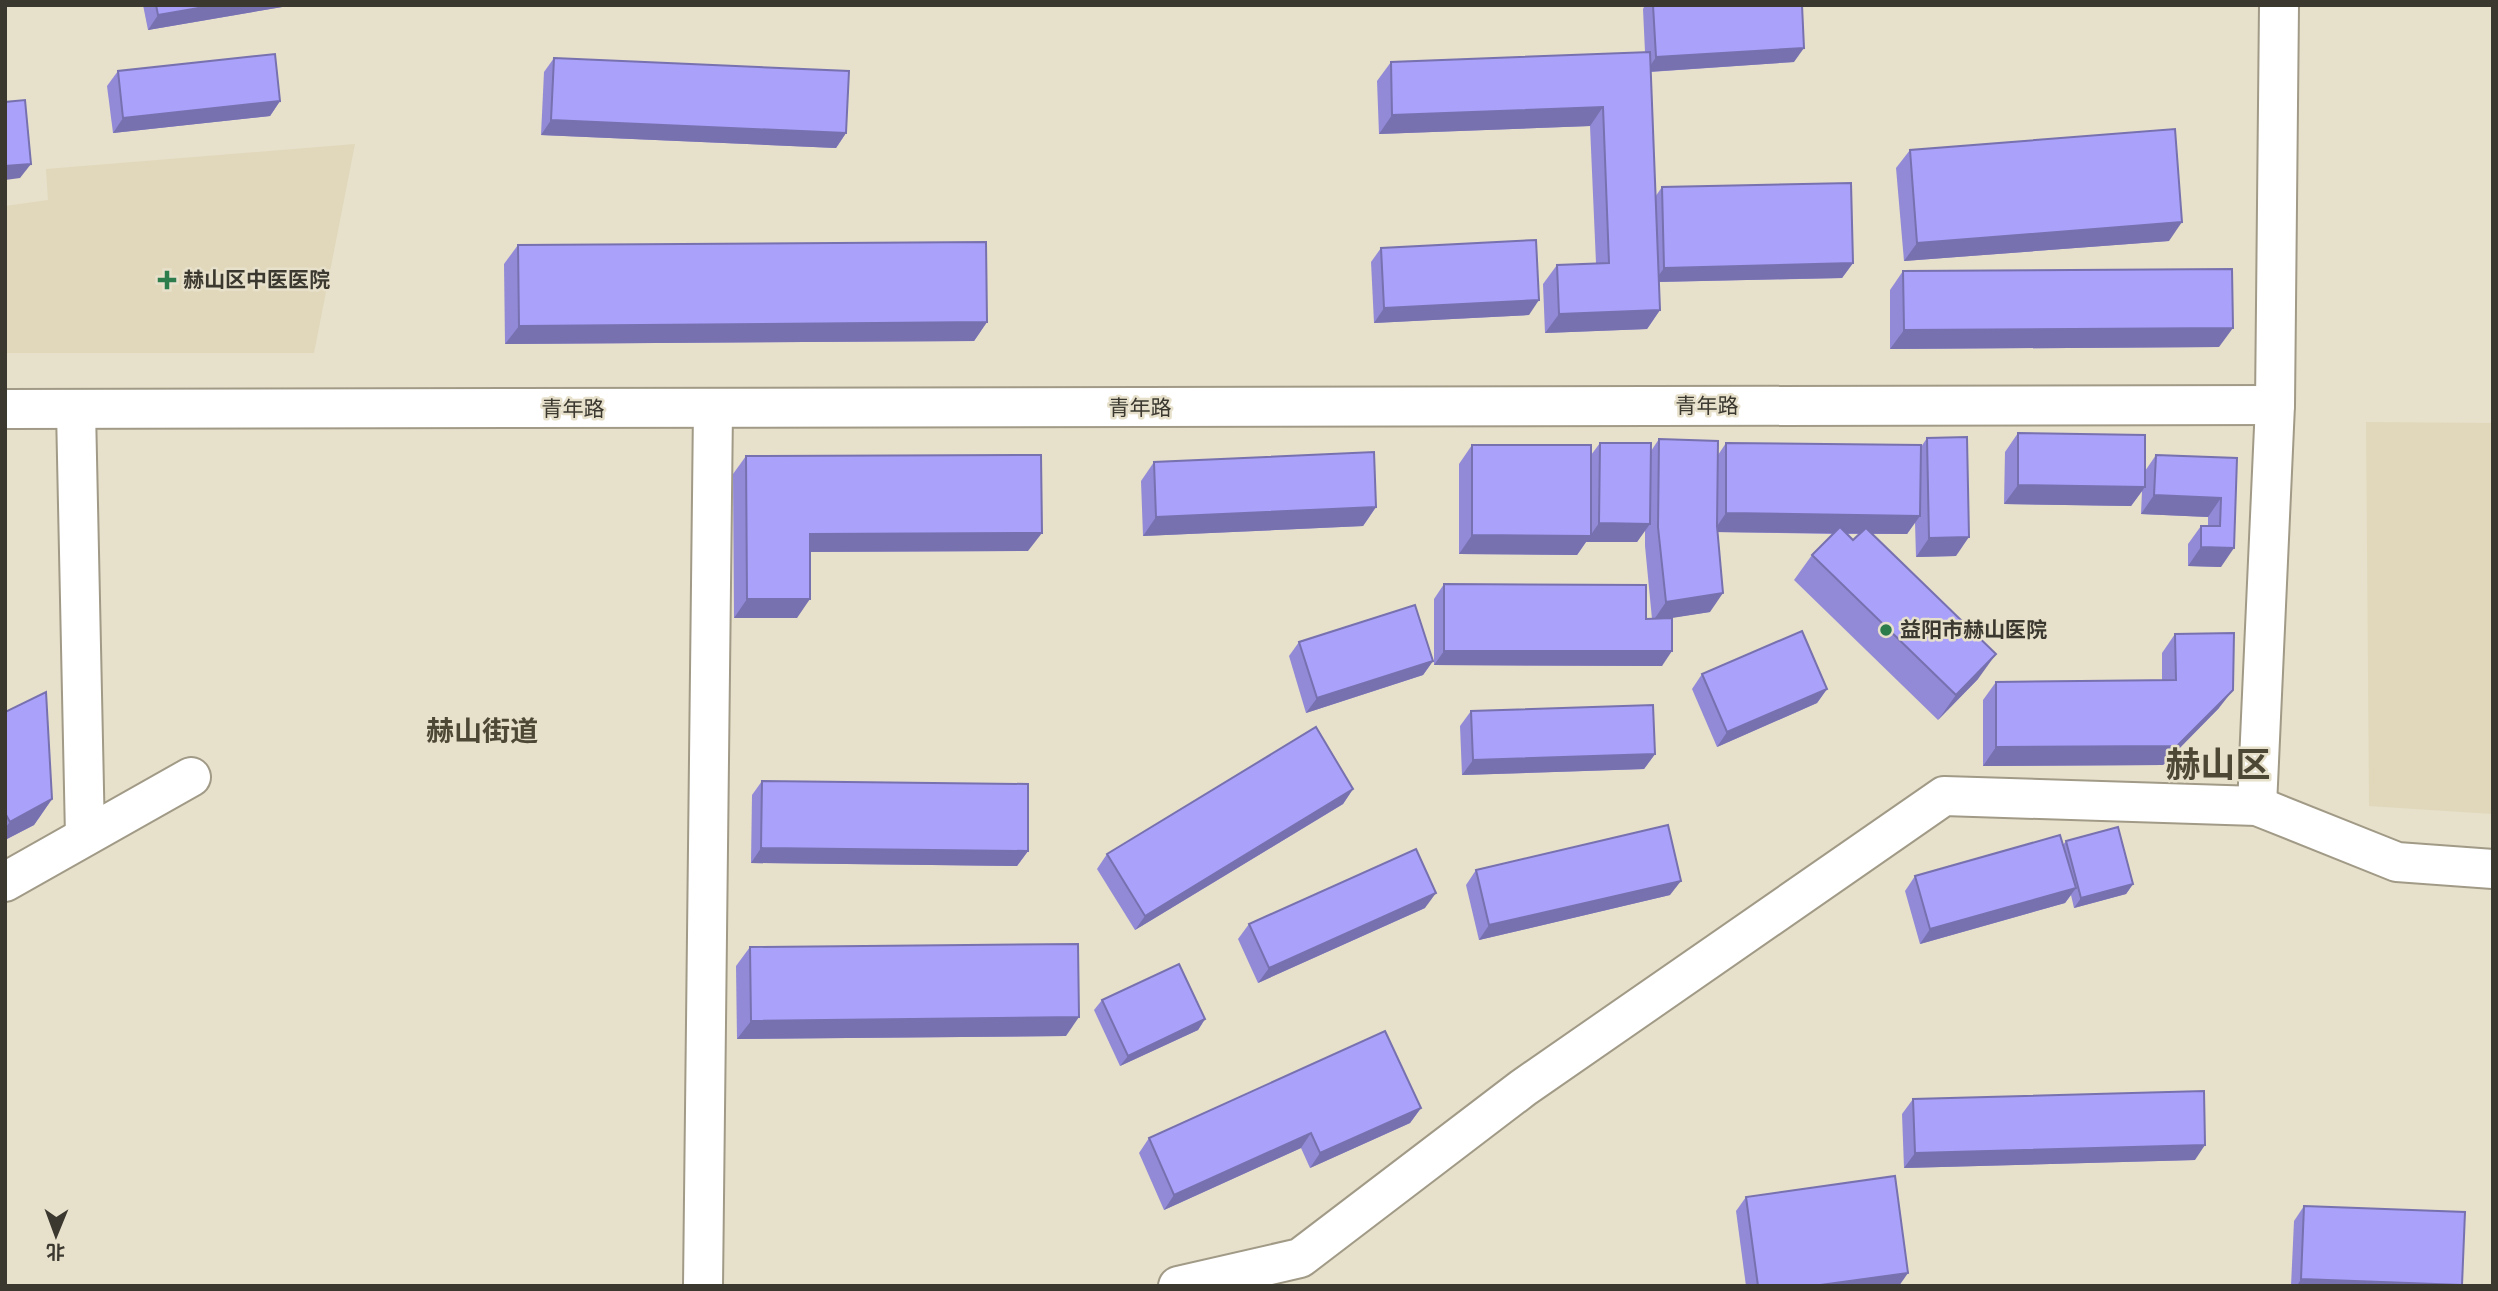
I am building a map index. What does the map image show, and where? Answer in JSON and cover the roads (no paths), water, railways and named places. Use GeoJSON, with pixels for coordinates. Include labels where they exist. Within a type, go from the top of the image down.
{"type":"FeatureCollection","features":[{"type":"Feature","properties":{"kind":"street"},"geometry":{"type":"LineString","coordinates":[[2257,806],[2275,405],[2279,5]]}},
{"type":"Feature","properties":{"kind":"street","name":"青年路"},"geometry":{"type":"LineString","coordinates":[[5,409],[2275,405]]}},
{"type":"Feature","properties":{"kind":"street"},"geometry":{"type":"LineString","coordinates":[[703,1286],[713,409]]}},
{"type":"Feature","properties":{"kind":"street"},"geometry":{"type":"LineString","coordinates":[[76,410],[85,836]]}},
{"type":"Feature","properties":{"kind":"street"},"geometry":{"type":"LineString","coordinates":[[5,882],[191,777]]}},
{"type":"Feature","properties":{"kind":"street"},"geometry":{"type":"LineString","coordinates":[[1178,1286],[1309,1272],[1523,1088],[1944,796],[2257,806],[2398,862],[2493,869]]}},
{"type":"Feature","properties":{"kind":"place","name":"赫山区中医医院"},"geometry":{"type":"Point","coordinates":[167,280]}},
{"type":"Feature","properties":{"kind":"place","name":"益阳市赫山医院"},"geometry":{"type":"Point","coordinates":[1886,630]}},
{"type":"Feature","properties":{"kind":"district","name":"赫山街道"},"geometry":{"type":"Point","coordinates":[482,732]}},
{"type":"Feature","properties":{"kind":"district","name":"赫山区"},"geometry":{"type":"Point","coordinates":[2218,765]}}]}
